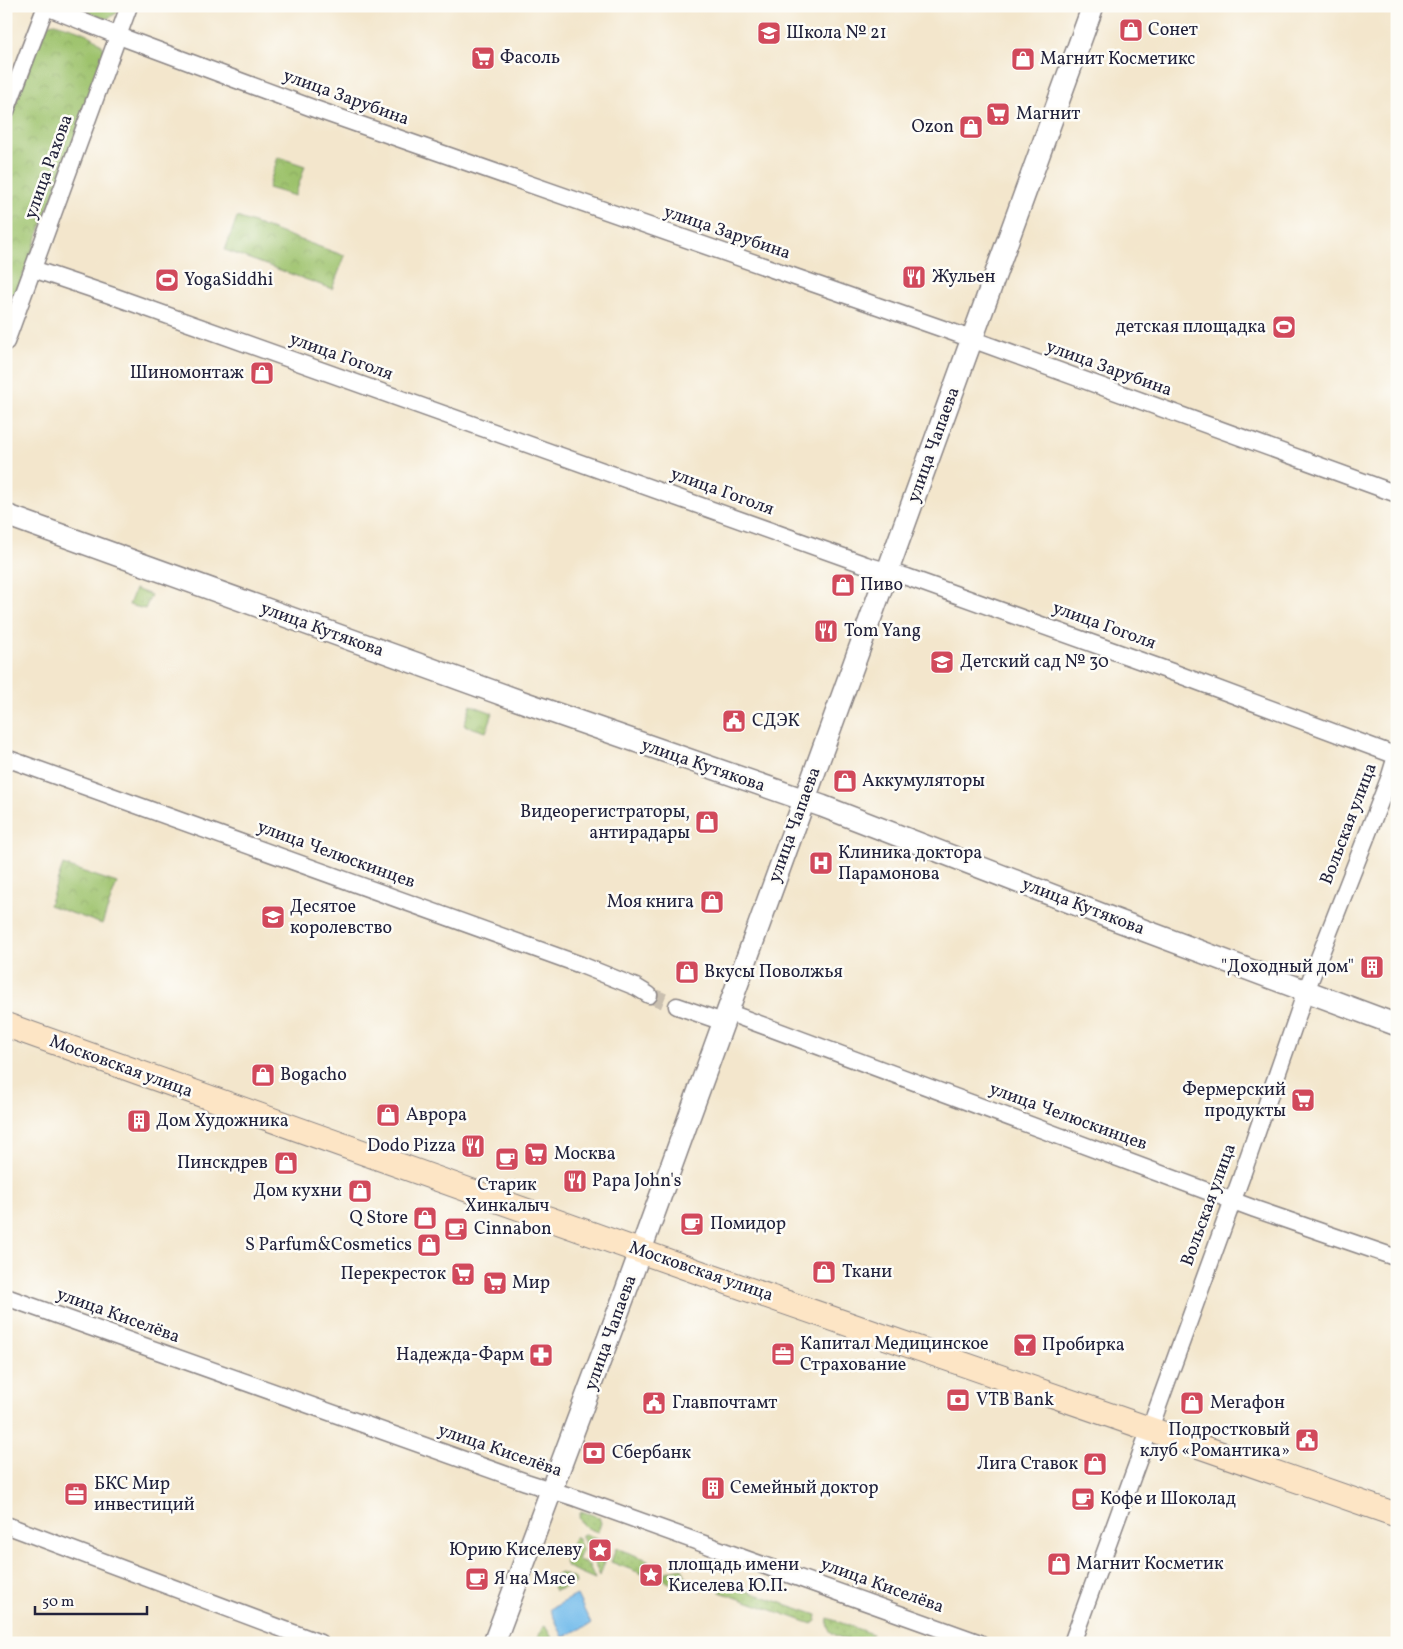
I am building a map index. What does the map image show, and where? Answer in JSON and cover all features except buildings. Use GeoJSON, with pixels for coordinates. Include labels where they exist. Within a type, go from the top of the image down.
{"type":"FeatureCollection","features":[{"type":"Feature","properties":{"kind":"main road","name":"Московская улица"},"geometry":{"type":"LineString","coordinates":[[6,1025],[640,1251],[1397,1515]]}},
{"type":"Feature","properties":{"kind":"street","name":"улица Зарубина"},"geometry":{"type":"LineString","coordinates":[[45,6],[119,36],[481,168],[972,340],[1397,494]]}},
{"type":"Feature","properties":{"kind":"street"},"geometry":{"type":"LineString","coordinates":[[6,111],[45,6]]}},
{"type":"Feature","properties":{"kind":"street","name":"улица Рахова"},"geometry":{"type":"LineString","coordinates":[[6,342],[129,6]]}},
{"type":"Feature","properties":{"kind":"street","name":"улица Чапаева"},"geometry":{"type":"LineString","coordinates":[[494,1643],[640,1251],[1093,6]]}},
{"type":"Feature","properties":{"kind":"street","name":"улица Гоголя"},"geometry":{"type":"LineString","coordinates":[[33,269],[888,572],[907,577],[1396,755]]}},
{"type":"Feature","properties":{"kind":"street","name":"улица Кутякова"},"geometry":{"type":"LineString","coordinates":[[6,515],[523,702],[805,800],[1397,1025]]}},
{"type":"Feature","properties":{"kind":"street","name":"Вольская улица"},"geometry":{"type":"LineString","coordinates":[[1072,1643],[1306,991],[1389,779],[1396,755]]}},
{"type":"Feature","properties":{"kind":"street","name":"улица Челюскинцев"},"geometry":{"type":"LineString","coordinates":[[6,758],[580,965],[636,987],[649,995]]}},
{"type":"Feature","properties":{"kind":"street","name":"улица Челюскинцев"},"geometry":{"type":"LineString","coordinates":[[677,1006],[725,1017],[1397,1258]]}},
{"type":"Feature","properties":{"kind":"street","name":"улица Киселёва"},"geometry":{"type":"LineString","coordinates":[[6,1298],[980,1643]]}},
{"type":"Feature","properties":{"kind":"street"},"geometry":{"type":"LineString","coordinates":[[6,1525],[320,1643]]}},
{"type":"Feature","properties":{"kind":"green space"},"geometry":{"type":"Polygon","coordinates":[[[72,6],[119,6],[117,13],[106,19],[72,6]]]}},
{"type":"Feature","properties":{"kind":"green space"},"geometry":{"type":"Polygon","coordinates":[[[55,23],[93,37],[103,47],[105,54],[6,321],[6,129],[44,28],[49,24],[55,23]]]}},
{"type":"Feature","properties":{"kind":"green space"},"geometry":{"type":"Polygon","coordinates":[[[278,157],[305,166],[295,196],[268,188],[278,157]]]}},
{"type":"Feature","properties":{"kind":"green space"},"geometry":{"type":"Polygon","coordinates":[[[237,217],[345,256],[332,289],[225,250],[237,217]]]}},
{"type":"Feature","properties":{"kind":"green space"},"geometry":{"type":"Polygon","coordinates":[[[135,589],[151,595],[145,609],[129,605],[135,589]]]}},
{"type":"Feature","properties":{"kind":"green space"},"geometry":{"type":"Polygon","coordinates":[[[471,705],[493,713],[486,732],[464,725],[471,705]]]}},
{"type":"Feature","properties":{"kind":"green space"},"geometry":{"type":"Polygon","coordinates":[[[63,865],[117,883],[102,924],[49,905],[63,865]]]}},
{"type":"Feature","properties":{"kind":"green space"},"geometry":{"type":"Polygon","coordinates":[[[581,1511],[599,1517],[601,1523],[598,1532],[589,1529],[582,1523],[579,1517],[581,1511]]]}},
{"type":"Feature","properties":{"kind":"green space"},"geometry":{"type":"Polygon","coordinates":[[[585,1534],[608,1542],[610,1546],[600,1576],[593,1561],[597,1550],[586,1546],[581,1535],[585,1534]]]}},
{"type":"Feature","properties":{"kind":"green space"},"geometry":{"type":"Polygon","coordinates":[[[574,1537],[577,1537],[582,1549],[577,1560],[589,1565],[595,1579],[567,1567],[565,1562],[574,1537]]]}},
{"type":"Feature","properties":{"kind":"green space"},"geometry":{"type":"Polygon","coordinates":[[[616,1548],[648,1560],[643,1574],[611,1562],[616,1548]]]}},
{"type":"Feature","properties":{"kind":"green space"},"geometry":{"type":"Polygon","coordinates":[[[682,1568],[687,1579],[685,1589],[665,1581],[664,1576],[666,1572],[682,1568]]]}},
{"type":"Feature","properties":{"kind":"green space"},"geometry":{"type":"Polygon","coordinates":[[[561,1573],[575,1579],[576,1583],[555,1591],[553,1586],[557,1575],[561,1573]]]}},
{"type":"Feature","properties":{"kind":"green space"},"geometry":{"type":"Polygon","coordinates":[[[721,1582],[817,1615],[816,1621],[812,1624],[720,1592],[721,1582]]]}},
{"type":"Feature","properties":{"kind":"green space"},"geometry":{"type":"Polygon","coordinates":[[[828,1618],[872,1634],[863,1643],[845,1640],[829,1630],[827,1625],[828,1618]]]}},
{"type":"Feature","properties":{"kind":"green space"},"geometry":{"type":"Polygon","coordinates":[[[545,1626],[555,1643],[537,1643],[542,1628],[545,1626]]]}},
{"type":"Feature","properties":{"kind":"water"},"geometry":{"type":"Polygon","coordinates":[[[577,1595],[591,1624],[563,1637],[550,1609],[577,1595]]]}},
{"type":"Feature","properties":{"kind":"tunnel"},"geometry":{"type":"LineString","coordinates":[[649,995],[677,1006]]}},
{"type":"Feature","properties":{"kind":"place","name":"Сонет"},"geometry":{"type":"Point","coordinates":[1131,30]}},
{"type":"Feature","properties":{"kind":"place","name":"Школа № 21"},"geometry":{"type":"Point","coordinates":[769,33]}},
{"type":"Feature","properties":{"kind":"place","name":"Фасоль"},"geometry":{"type":"Point","coordinates":[483,58]}},
{"type":"Feature","properties":{"kind":"place","name":"Магнит Косметикс"},"geometry":{"type":"Point","coordinates":[1023,59]}},
{"type":"Feature","properties":{"kind":"place","name":"Магнит"},"geometry":{"type":"Point","coordinates":[998,114]}},
{"type":"Feature","properties":{"kind":"place","name":"Ozon"},"geometry":{"type":"Point","coordinates":[971,127]}},
{"type":"Feature","properties":{"kind":"place","name":"Жульен"},"geometry":{"type":"Point","coordinates":[914,277]}},
{"type":"Feature","properties":{"kind":"place","name":"YogaSiddhi"},"geometry":{"type":"Point","coordinates":[167,280]}},
{"type":"Feature","properties":{"kind":"place","name":"детская площадка"},"geometry":{"type":"Point","coordinates":[1284,327]}},
{"type":"Feature","properties":{"kind":"place","name":"Шиномонтаж"},"geometry":{"type":"Point","coordinates":[262,373]}},
{"type":"Feature","properties":{"kind":"place","name":"Пиво"},"geometry":{"type":"Point","coordinates":[843,585]}},
{"type":"Feature","properties":{"kind":"place","name":"Tom Yang"},"geometry":{"type":"Point","coordinates":[826,631]}},
{"type":"Feature","properties":{"kind":"place","name":"Детский сад № 30"},"geometry":{"type":"Point","coordinates":[942,662]}},
{"type":"Feature","properties":{"kind":"place","name":"СДЭК"},"geometry":{"type":"Point","coordinates":[734,721]}},
{"type":"Feature","properties":{"kind":"place","name":"Аккумуляторы"},"geometry":{"type":"Point","coordinates":[845,781]}},
{"type":"Feature","properties":{"kind":"place","name":"Видеорегистраторы, антирадары"},"geometry":{"type":"Point","coordinates":[707,822]}},
{"type":"Feature","properties":{"kind":"place","name":"Клиника доктора Парамонова"},"geometry":{"type":"Point","coordinates":[821,863]}},
{"type":"Feature","properties":{"kind":"place","name":"Моя книга"},"geometry":{"type":"Point","coordinates":[712,902]}},
{"type":"Feature","properties":{"kind":"place","name":"Десятое королевство"},"geometry":{"type":"Point","coordinates":[273,917]}},
{"type":"Feature","properties":{"kind":"place","name":"\"Доходный дом\""},"geometry":{"type":"Point","coordinates":[1372,967]}},
{"type":"Feature","properties":{"kind":"place","name":"Вкусы Поволжья"},"geometry":{"type":"Point","coordinates":[687,972]}},
{"type":"Feature","properties":{"kind":"place","name":"Bogacho"},"geometry":{"type":"Point","coordinates":[263,1075]}},
{"type":"Feature","properties":{"kind":"place","name":"Фермерский продукты"},"geometry":{"type":"Point","coordinates":[1303,1100]}},
{"type":"Feature","properties":{"kind":"place","name":"Аврора"},"geometry":{"type":"Point","coordinates":[388,1115]}},
{"type":"Feature","properties":{"kind":"place","name":"Дом Художника"},"geometry":{"type":"Point","coordinates":[139,1121]}},
{"type":"Feature","properties":{"kind":"place","name":"Dodo Pizza"},"geometry":{"type":"Point","coordinates":[473,1146]}},
{"type":"Feature","properties":{"kind":"place","name":"Москва"},"geometry":{"type":"Point","coordinates":[536,1154]}},
{"type":"Feature","properties":{"kind":"place","name":"Старик Хинкалыч"},"geometry":{"type":"Point","coordinates":[507,1159]}},
{"type":"Feature","properties":{"kind":"place","name":"Пинскдрев"},"geometry":{"type":"Point","coordinates":[286,1163]}},
{"type":"Feature","properties":{"kind":"place","name":"Papa John's"},"geometry":{"type":"Point","coordinates":[575,1181]}},
{"type":"Feature","properties":{"kind":"place","name":"Дом кухни"},"geometry":{"type":"Point","coordinates":[360,1191]}},
{"type":"Feature","properties":{"kind":"place","name":"Q Store"},"geometry":{"type":"Point","coordinates":[425,1218]}},
{"type":"Feature","properties":{"kind":"place","name":"Помидор"},"geometry":{"type":"Point","coordinates":[692,1224]}},
{"type":"Feature","properties":{"kind":"place","name":"Cinnabon"},"geometry":{"type":"Point","coordinates":[456,1229]}},
{"type":"Feature","properties":{"kind":"place","name":"S Parfum&Cosmetics"},"geometry":{"type":"Point","coordinates":[429,1245]}},
{"type":"Feature","properties":{"kind":"place","name":"Ткани"},"geometry":{"type":"Point","coordinates":[824,1272]}},
{"type":"Feature","properties":{"kind":"place","name":"Перекресток"},"geometry":{"type":"Point","coordinates":[463,1274]}},
{"type":"Feature","properties":{"kind":"place","name":"Мир"},"geometry":{"type":"Point","coordinates":[495,1283]}},
{"type":"Feature","properties":{"kind":"place","name":"Пробирка"},"geometry":{"type":"Point","coordinates":[1025,1345]}},
{"type":"Feature","properties":{"kind":"place","name":"Капитал Медицинское Страхование"},"geometry":{"type":"Point","coordinates":[783,1354]}},
{"type":"Feature","properties":{"kind":"place","name":"Надежда-Фарм"},"geometry":{"type":"Point","coordinates":[541,1355]}},
{"type":"Feature","properties":{"kind":"place","name":"VTB Bank"},"geometry":{"type":"Point","coordinates":[958,1400]}},
{"type":"Feature","properties":{"kind":"place","name":"Главпочтамт"},"geometry":{"type":"Point","coordinates":[654,1403]}},
{"type":"Feature","properties":{"kind":"place","name":"Мегафон"},"geometry":{"type":"Point","coordinates":[1192,1403]}},
{"type":"Feature","properties":{"kind":"place","name":"Подростковый клуб «Романтика»"},"geometry":{"type":"Point","coordinates":[1307,1440]}},
{"type":"Feature","properties":{"kind":"place","name":"Сбербанк"},"geometry":{"type":"Point","coordinates":[594,1453]}},
{"type":"Feature","properties":{"kind":"place","name":"Лига Ставок"},"geometry":{"type":"Point","coordinates":[1095,1464]}},
{"type":"Feature","properties":{"kind":"place","name":"Семейный доктор"},"geometry":{"type":"Point","coordinates":[713,1488]}},
{"type":"Feature","properties":{"kind":"place","name":"БКС Мир инвестиций"},"geometry":{"type":"Point","coordinates":[76,1494]}},
{"type":"Feature","properties":{"kind":"place","name":"Кофе и Шоколад"},"geometry":{"type":"Point","coordinates":[1083,1499]}},
{"type":"Feature","properties":{"kind":"place","name":"Юрию Киселеву"},"geometry":{"type":"Point","coordinates":[600,1550]}},
{"type":"Feature","properties":{"kind":"place","name":"Магнит Косметик"},"geometry":{"type":"Point","coordinates":[1059,1564]}},
{"type":"Feature","properties":{"kind":"place","name":"площадь имени Киселева Ю.П."},"geometry":{"type":"Point","coordinates":[651,1575]}},
{"type":"Feature","properties":{"kind":"place","name":"Я на Мясе"},"geometry":{"type":"Point","coordinates":[477,1579]}}]}
